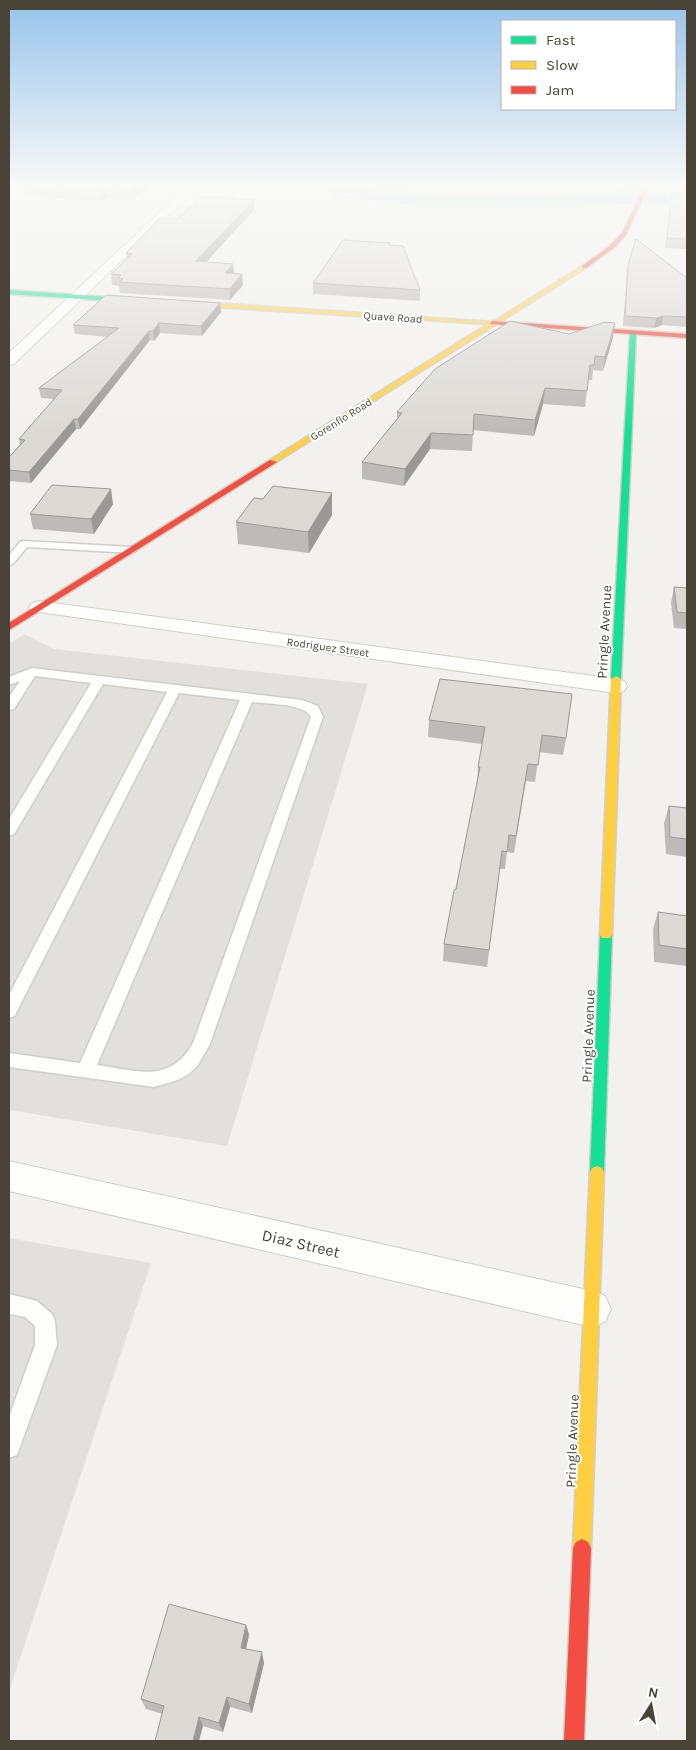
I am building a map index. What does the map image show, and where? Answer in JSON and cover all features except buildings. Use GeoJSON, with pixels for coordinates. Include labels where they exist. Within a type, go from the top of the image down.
{"type":"FeatureCollection","features":[{"type":"Feature","properties":{"kind":"street"},"geometry":{"type":"LineString","coordinates":[[9,362],[106,268]]}},
{"type":"Feature","properties":{"kind":"street","name":"Gorenflo Road"},"geometry":{"type":"LineString","coordinates":[[9,627],[583,268]]}},
{"type":"Feature","properties":{"kind":"street"},"geometry":{"type":"LineString","coordinates":[[9,292],[154,302]]}},
{"type":"Feature","properties":{"kind":"street","name":"Quave Road"},"geometry":{"type":"LineString","coordinates":[[174,303],[687,336]]}},
{"type":"Feature","properties":{"kind":"street","name":"Pringle Avenue"},"geometry":{"type":"LineString","coordinates":[[574,1741],[616,686],[633,333]]}},
{"type":"Feature","properties":{"kind":"street","name":"Rodriguez Street"},"geometry":{"type":"LineString","coordinates":[[9,618],[30,613],[616,686]]}},
{"type":"Feature","properties":{"kind":"street","name":"Diaz Street"},"geometry":{"type":"LineString","coordinates":[[9,1176],[592,1310]]}},
{"type":"Feature","properties":{"kind":"lane"},"geometry":{"type":"LineString","coordinates":[[9,562],[24,544],[132,550]]}},
{"type":"Feature","properties":{"kind":"lane"},"geometry":{"type":"LineString","coordinates":[[9,706],[32,672]]}},
{"type":"Feature","properties":{"kind":"lane"},"geometry":{"type":"LineString","coordinates":[[9,681],[32,672],[248,696],[302,704],[313,709],[317,717],[201,1044],[190,1065],[174,1075],[154,1080],[9,1060]]}},
{"type":"Feature","properties":{"kind":"lane"},"geometry":{"type":"LineString","coordinates":[[9,831],[99,680]]}},
{"type":"Feature","properties":{"kind":"lane"},"geometry":{"type":"LineString","coordinates":[[9,1011],[175,688]]}},
{"type":"Feature","properties":{"kind":"lane"},"geometry":{"type":"LineString","coordinates":[[86,1070],[248,696]]}},
{"type":"Feature","properties":{"kind":"lane"},"geometry":{"type":"LineString","coordinates":[[9,1304],[30,1308],[45,1321],[46,1345],[9,1447]]}},
{"type":"Feature","properties":{"kind":"shaded area"},"geometry":{"type":"Polygon","coordinates":[[[24,634],[54,649],[368,684],[227,1146],[9,1110],[9,644],[24,634]]]}},
{"type":"Feature","properties":{"kind":"shaded area"},"geometry":{"type":"Polygon","coordinates":[[[9,1238],[151,1263],[9,1691],[9,1238]]]}},
{"type":"Feature","properties":{"kind":"traffic: fast"},"geometry":{"type":"LineString","coordinates":[[9,292],[139,301]]}},
{"type":"Feature","properties":{"kind":"traffic: fast"},"geometry":{"type":"LineString","coordinates":[[616,679],[633,333]]}},
{"type":"Feature","properties":{"kind":"traffic: fast"},"geometry":{"type":"LineString","coordinates":[[597,1172],[606,935]]}},
{"type":"Feature","properties":{"kind":"traffic: slow"},"geometry":{"type":"LineString","coordinates":[[273,462],[583,268]]}},
{"type":"Feature","properties":{"kind":"traffic: slow"},"geometry":{"type":"LineString","coordinates":[[182,303],[492,323]]}},
{"type":"Feature","properties":{"kind":"traffic: slow"},"geometry":{"type":"LineString","coordinates":[[606,935],[616,679]]}},
{"type":"Feature","properties":{"kind":"traffic: slow"},"geometry":{"type":"LineString","coordinates":[[582,1548],[597,1172]]}},
{"type":"Feature","properties":{"kind":"traffic: jam"},"geometry":{"type":"LineString","coordinates":[[492,323],[687,336]]}},
{"type":"Feature","properties":{"kind":"traffic: jam"},"geometry":{"type":"LineString","coordinates":[[9,627],[273,462]]}},
{"type":"Feature","properties":{"kind":"traffic: jam"},"geometry":{"type":"LineString","coordinates":[[574,1741],[582,1548]]}}]}
